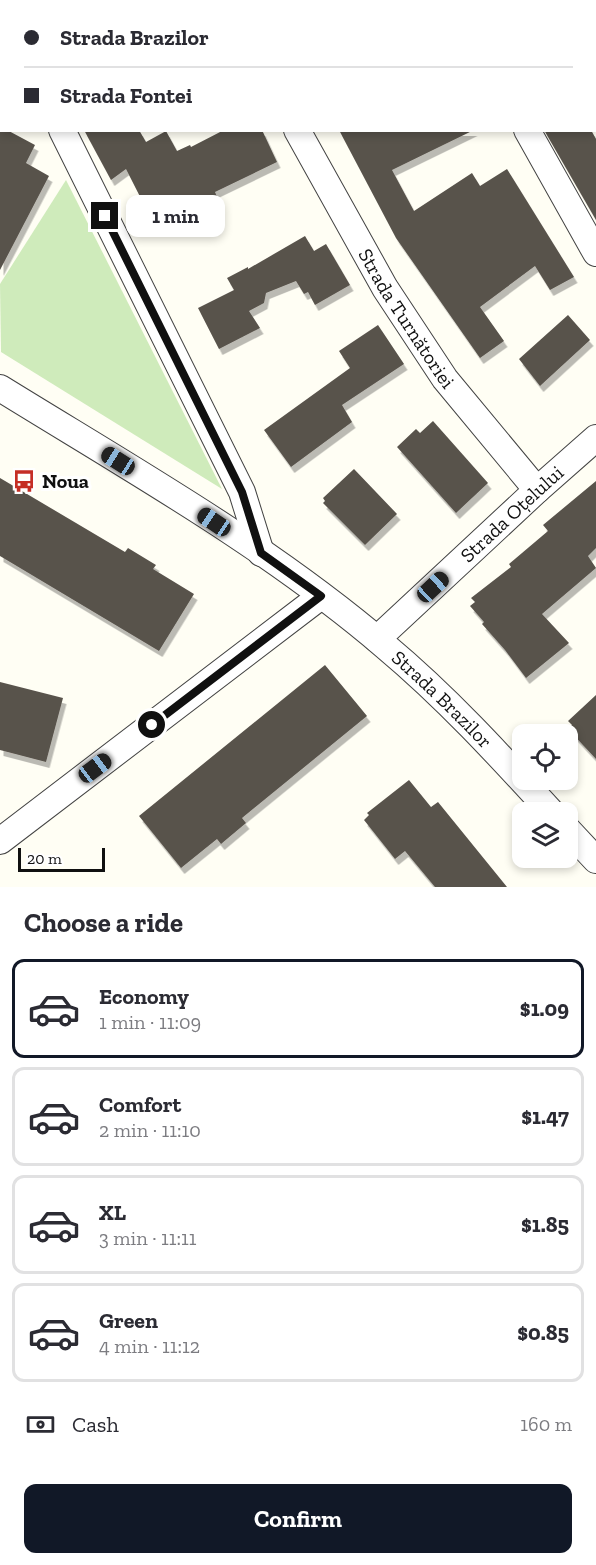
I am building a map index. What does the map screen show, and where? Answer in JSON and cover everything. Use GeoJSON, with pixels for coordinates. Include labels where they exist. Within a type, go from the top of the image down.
{"type":"FeatureCollection","features":[{"type":"Feature","properties":{"kind":"street"},"geometry":{"type":"LineString","coordinates":[[63,132],[242,492],[261,553]]}},
{"type":"Feature","properties":{"kind":"street","name":"Strada Turnătoriei"},"geometry":{"type":"LineString","coordinates":[[298,132],[385,288],[439,370],[537,490]]}},
{"type":"Feature","properties":{"kind":"street"},"geometry":{"type":"LineString","coordinates":[[528,132],[596,253]]}},
{"type":"Feature","properties":{"kind":"street","name":"Strada Brazilor"},"geometry":{"type":"LineString","coordinates":[[0,388],[197,510],[321,596],[377,639],[455,710],[542,802]]}},
{"type":"Feature","properties":{"kind":"street","name":"Strada Oțelului"},"geometry":{"type":"LineString","coordinates":[[377,639],[596,438]]}},
{"type":"Feature","properties":{"kind":"street"},"geometry":{"type":"LineString","coordinates":[[0,841],[321,596]]}},
{"type":"Feature","properties":{"kind":"street"},"geometry":{"type":"LineString","coordinates":[[578,841],[596,860]]}},
{"type":"Feature","properties":{"kind":"green space"},"geometry":{"type":"Polygon","coordinates":[[[66,180],[222,489],[1,352],[0,284],[66,180]]]}},
{"type":"Feature","properties":{"kind":"building"},"geometry":{"type":"Polygon","coordinates":[[[0,132],[11,132],[35,145],[26,163],[49,176],[0,270],[0,132]]]}},
{"type":"Feature","properties":{"kind":"building"},"geometry":{"type":"Polygon","coordinates":[[[85,132],[140,132],[146,142],[167,132],[177,151],[190,145],[191,147],[220,132],[263,132],[277,162],[215,192],[218,199],[157,230],[126,169],[111,180],[85,132]]]}},
{"type":"Feature","properties":{"kind":"building"},"geometry":{"type":"Polygon","coordinates":[[[340,132],[470,132],[392,170],[414,211],[472,173],[480,186],[507,169],[574,277],[550,290],[535,266],[480,307],[504,341],[480,358],[396,238],[340,132]]]}},
{"type":"Feature","properties":{"kind":"building"},"geometry":{"type":"Polygon","coordinates":[[[545,132],[592,132],[596,139],[596,220],[545,132]]]}},
{"type":"Feature","properties":{"kind":"building"},"geometry":{"type":"Polygon","coordinates":[[[305,236],[314,251],[326,244],[350,285],[315,305],[308,292],[304,294],[296,281],[266,293],[264,303],[249,311],[260,328],[219,349],[198,308],[234,290],[227,278],[248,267],[248,269],[305,236]]]}},
{"type":"Feature","properties":{"kind":"building"},"geometry":{"type":"Polygon","coordinates":[[[568,315],[590,340],[540,386],[519,359],[568,315]]]}},
{"type":"Feature","properties":{"kind":"building"},"geometry":{"type":"Polygon","coordinates":[[[378,325],[404,364],[342,405],[352,422],[291,467],[264,430],[350,368],[339,351],[378,325]]]}},
{"type":"Feature","properties":{"kind":"building"},"geometry":{"type":"Polygon","coordinates":[[[433,421],[488,483],[456,513],[397,447],[416,429],[420,433],[433,421]]]}},
{"type":"Feature","properties":{"kind":"building"},"geometry":{"type":"Polygon","coordinates":[[[354,469],[397,514],[365,545],[323,503],[325,501],[323,498],[354,469]]]}},
{"type":"Feature","properties":{"kind":"building"},"geometry":{"type":"Polygon","coordinates":[[[0,478],[125,552],[128,548],[156,565],[153,569],[194,594],[159,651],[0,556],[0,478]]]}},
{"type":"Feature","properties":{"kind":"building"},"geometry":{"type":"Polygon","coordinates":[[[596,481],[596,548],[588,556],[596,568],[542,614],[569,643],[526,678],[482,624],[484,622],[470,606],[475,602],[471,598],[511,567],[509,564],[548,531],[543,525],[596,481]]]}},
{"type":"Feature","properties":{"kind":"building"},"geometry":{"type":"Polygon","coordinates":[[[325,665],[367,716],[242,818],[246,823],[221,844],[217,839],[181,868],[139,816],[325,665]]]}},
{"type":"Feature","properties":{"kind":"building"},"geometry":{"type":"Polygon","coordinates":[[[0,682],[63,698],[46,762],[0,750],[0,682]]]}},
{"type":"Feature","properties":{"kind":"building"},"geometry":{"type":"Polygon","coordinates":[[[596,695],[596,759],[578,740],[578,724],[571,724],[568,721],[596,695]]]}},
{"type":"Feature","properties":{"kind":"building"},"geometry":{"type":"Polygon","coordinates":[[[409,780],[431,807],[438,802],[507,887],[435,887],[405,851],[395,859],[364,820],[369,815],[367,813],[409,780]]]}},
{"type":"Feature","properties":{"kind":"place","name":"Noua"},"geometry":{"type":"Point","coordinates":[24,481]}},
{"type":"Feature","properties":{"kind":"route"},"geometry":{"type":"LineString","coordinates":[[105,216],[242,492],[261,553],[321,596],[152,725]]}}]}
